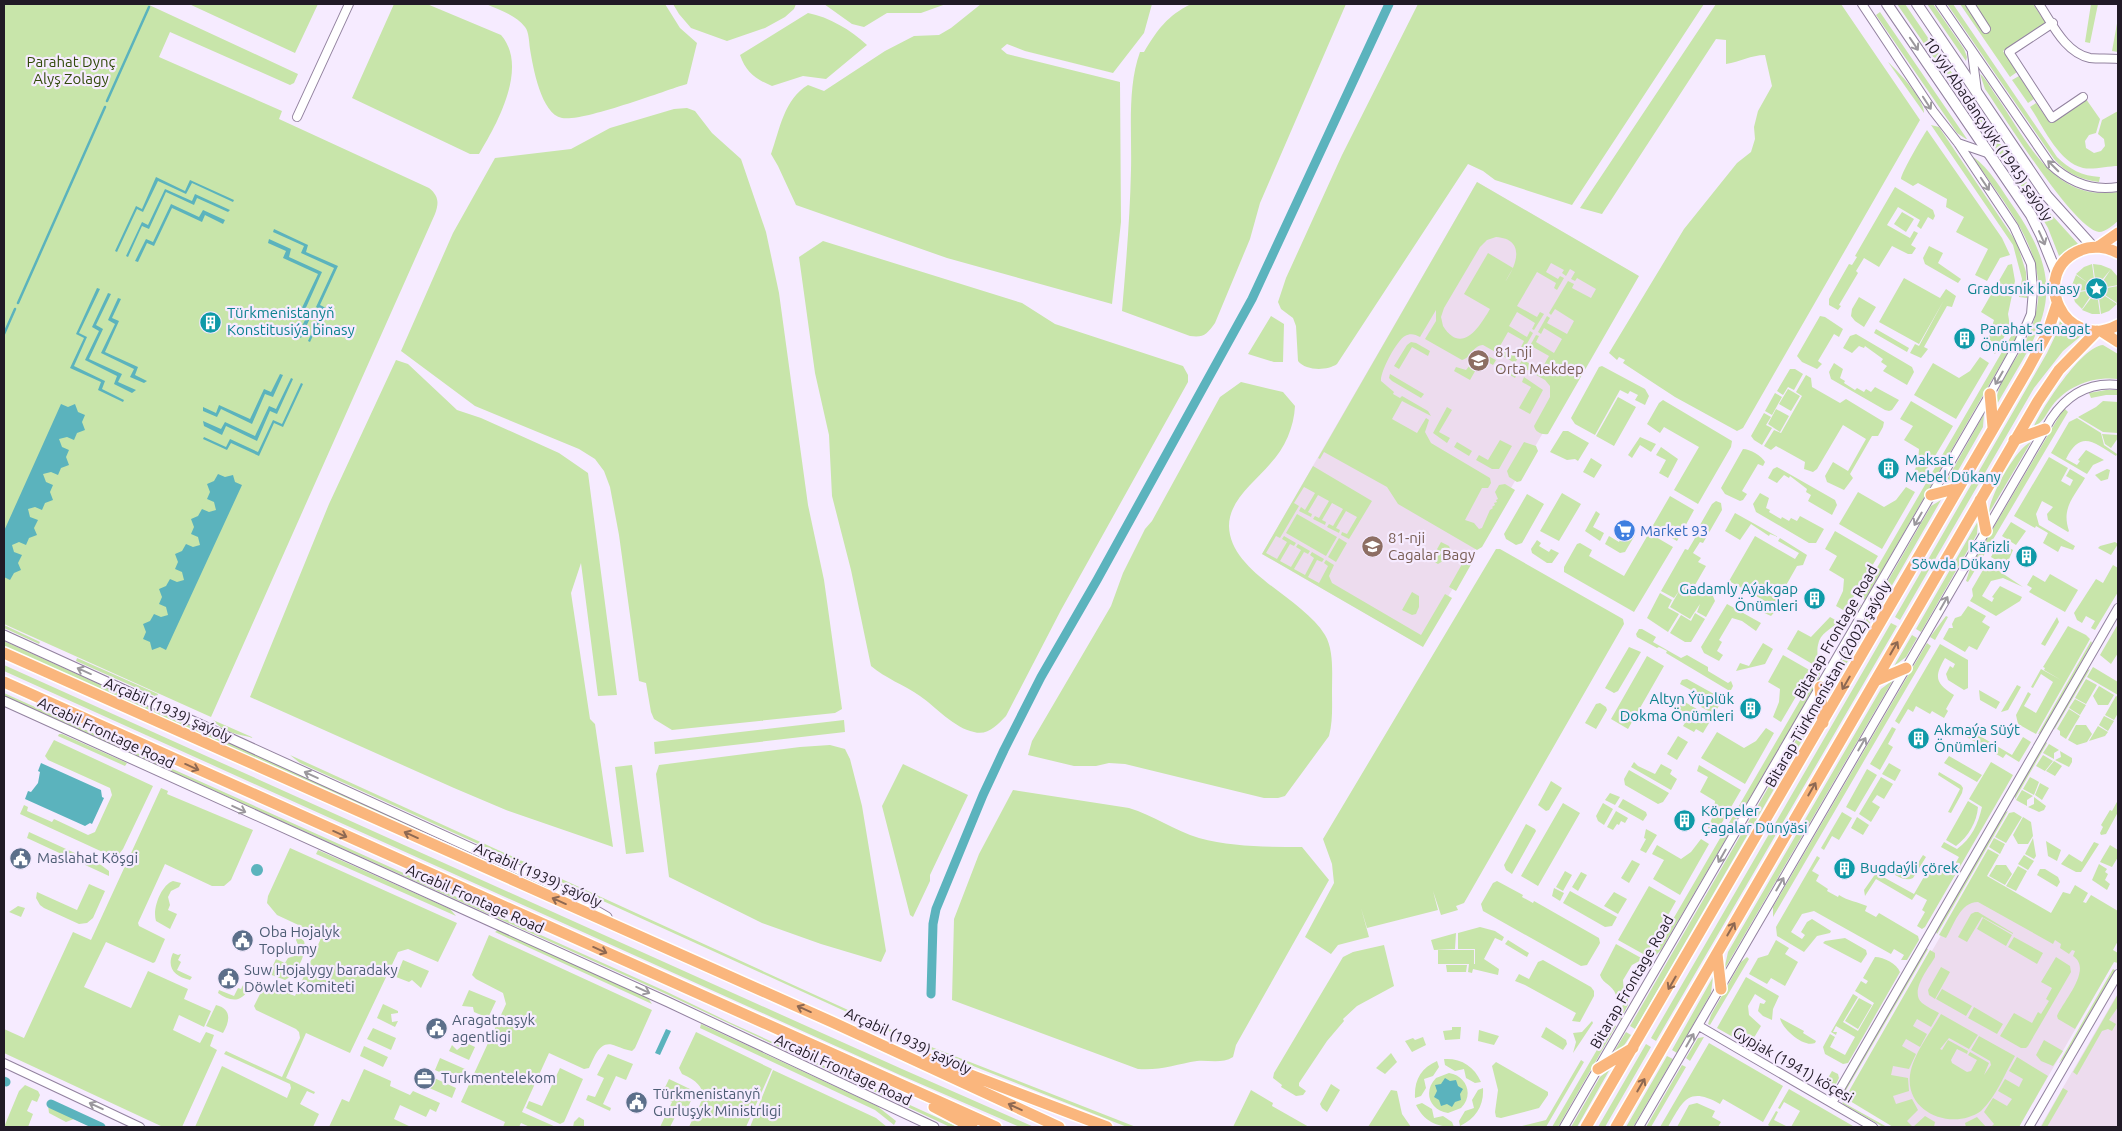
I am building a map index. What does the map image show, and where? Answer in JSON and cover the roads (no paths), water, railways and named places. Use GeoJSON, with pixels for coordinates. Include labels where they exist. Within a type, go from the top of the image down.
{"type":"FeatureCollection","features":[{"type":"Feature","properties":{"kind":"main road","name":"10 ýyl Abadançylyk (1945) şaýoly"},"geometry":{"type":"LineString","coordinates":[[1886,4],[2037,226],[2057,275]]}},
{"type":"Feature","properties":{"kind":"main road","name":"10 ýyl Abadançylyk (1945) şaýoly"},"geometry":{"type":"LineString","coordinates":[[1918,4],[2047,196],[2096,247]]}},
{"type":"Feature","properties":{"kind":"main road"},"geometry":{"type":"LineString","coordinates":[[2118,234],[2096,247],[2081,250],[2070,256],[2062,264],[2054,287],[2057,304],[2063,315],[2072,323],[2083,329],[2099,331],[2118,342]]}},
{"type":"Feature","properties":{"kind":"main road"},"geometry":{"type":"LineString","coordinates":[[2096,247],[2118,253]]}},
{"type":"Feature","properties":{"kind":"main road","name":"Bitarap Türkmenistan (2002) şaýoly"},"geometry":{"type":"LineString","coordinates":[[1586,1127],[1635,1047],[2036,354],[2047,334],[2057,304]]}},
{"type":"Feature","properties":{"kind":"main road"},"geometry":{"type":"LineString","coordinates":[[1616,1127],[2014,440],[2059,370],[2099,331],[2118,325]]}},
{"type":"Feature","properties":{"kind":"main road"},"geometry":{"type":"LineString","coordinates":[[1990,394],[1993,427]]}},
{"type":"Feature","properties":{"kind":"main road"},"geometry":{"type":"LineString","coordinates":[[2014,440],[2045,429]]}},
{"type":"Feature","properties":{"kind":"main road"},"geometry":{"type":"LineString","coordinates":[[1931,495],[1958,488]]}},
{"type":"Feature","properties":{"kind":"main road"},"geometry":{"type":"LineString","coordinates":[[1980,500],[1986,531]]}},
{"type":"Feature","properties":{"kind":"main road","name":"Arçabil (1939) şaýoly"},"geometry":{"type":"LineString","coordinates":[[4,653],[832,1022],[1059,1127]]}},
{"type":"Feature","properties":{"kind":"main road"},"geometry":{"type":"LineString","coordinates":[[1876,681],[1906,668]]}},
{"type":"Feature","properties":{"kind":"main road"},"geometry":{"type":"LineString","coordinates":[[4,682],[996,1127]]}},
{"type":"Feature","properties":{"kind":"main road"},"geometry":{"type":"LineString","coordinates":[[1820,688],[1823,724]]}},
{"type":"Feature","properties":{"kind":"main road"},"geometry":{"type":"LineString","coordinates":[[1717,954],[1721,989]]}},
{"type":"Feature","properties":{"kind":"main road"},"geometry":{"type":"LineString","coordinates":[[832,1022],[1107,1127]]}},
{"type":"Feature","properties":{"kind":"main road"},"geometry":{"type":"LineString","coordinates":[[1598,1070],[1635,1047]]}},
{"type":"Feature","properties":{"kind":"main road"},"geometry":{"type":"LineString","coordinates":[[867,1069],[972,1127]]}},
{"type":"Feature","properties":{"kind":"street"},"geometry":{"type":"LineString","coordinates":[[297,117],[349,4]]}},
{"type":"Feature","properties":{"kind":"street","name":"Bitarap Frontage Road"},"geometry":{"type":"LineString","coordinates":[[1564,1127],[1990,394],[2027,326],[2032,302],[2033,276],[2031,264],[2020,238],[1958,143],[1933,111],[1862,4]]}},
{"type":"Feature","properties":{"kind":"street"},"geometry":{"type":"LineString","coordinates":[[1940,4],[2050,164],[2069,179],[2096,188],[2118,187]]}},
{"type":"Feature","properties":{"kind":"street"},"geometry":{"type":"LineString","coordinates":[[1970,4],[1986,29]]}},
{"type":"Feature","properties":{"kind":"street"},"geometry":{"type":"LineString","coordinates":[[2040,4],[2067,44],[2077,52],[2090,58],[2118,59]]}},
{"type":"Feature","properties":{"kind":"street"},"geometry":{"type":"LineString","coordinates":[[2052,23],[2008,52],[2052,118],[2083,97]]}},
{"type":"Feature","properties":{"kind":"street"},"geometry":{"type":"LineString","coordinates":[[1972,51],[1977,93]]}},
{"type":"Feature","properties":{"kind":"street"},"geometry":{"type":"LineString","coordinates":[[1958,143],[1987,153]]}},
{"type":"Feature","properties":{"kind":"street"},"geometry":{"type":"LineString","coordinates":[[1639,1127],[2045,429],[2056,412],[2068,399],[2083,389],[2098,385],[2118,385]]}},
{"type":"Feature","properties":{"kind":"street"},"geometry":{"type":"LineString","coordinates":[[1832,1103],[2118,608]]}},
{"type":"Feature","properties":{"kind":"street"},"geometry":{"type":"LineString","coordinates":[[4,634],[548,883],[653,943]]}},
{"type":"Feature","properties":{"kind":"street","name":"Arcabil Frontage Road"},"geometry":{"type":"LineString","coordinates":[[4,701],[659,998],[934,1127]]}},
{"type":"Feature","properties":{"kind":"street"},"geometry":{"type":"LineString","coordinates":[[2029,1127],[2118,974]]}},
{"type":"Feature","properties":{"kind":"street","name":"Gypjak (1941) köçesi"},"geometry":{"type":"LineString","coordinates":[[1699,1026],[1873,1127]]}},
{"type":"Feature","properties":{"kind":"street"},"geometry":{"type":"LineString","coordinates":[[4,1063],[140,1127]]}},
{"type":"Feature","properties":{"kind":"water"},"geometry":{"type":"Polygon","coordinates":[[[156,177],[185,191],[190,180],[234,200],[233,202],[192,183],[186,194],[158,181],[143,212],[137,209],[117,252],[115,251],[136,206],[142,209],[156,177]]]}},
{"type":"Feature","properties":{"kind":"water"},"geometry":{"type":"Polygon","coordinates":[[[165,189],[192,201],[195,194],[230,210],[228,212],[197,198],[194,205],[166,192],[149,229],[142,226],[128,257],[126,256],[142,222],[148,225],[165,189]]]}},
{"type":"Feature","properties":{"kind":"water"},"geometry":{"type":"Polygon","coordinates":[[[171,204],[199,217],[203,210],[225,220],[223,224],[205,215],[202,222],[172,208],[154,246],[147,243],[138,262],[135,261],[146,239],[153,242],[171,204]]]}},
{"type":"Feature","properties":{"kind":"water"},"geometry":{"type":"Polygon","coordinates":[[[274,229],[308,245],[306,252],[338,266],[320,305],[326,308],[310,342],[308,341],[322,310],[316,307],[334,268],[301,253],[304,246],[273,232],[274,229]]]}},
{"type":"Feature","properties":{"kind":"water"},"geometry":{"type":"Polygon","coordinates":[[[269,239],[291,249],[289,257],[322,272],[304,312],[311,316],[301,338],[297,336],[306,318],[299,314],[318,274],[283,258],[286,251],[268,243],[269,239]]]}},
{"type":"Feature","properties":{"kind":"water"},"geometry":{"type":"Polygon","coordinates":[[[97,288],[100,289],[79,333],[87,337],[74,366],[105,381],[102,389],[124,400],[123,402],[98,390],[101,382],[70,368],[84,338],[76,334],[97,288]]]}},
{"type":"Feature","properties":{"kind":"water"},"geometry":{"type":"Polygon","coordinates":[[[108,293],[111,294],[96,325],[103,329],[89,359],[122,374],[118,382],[136,390],[132,393],[114,384],[117,376],[85,360],[99,331],[92,327],[108,293]]]}},
{"type":"Feature","properties":{"kind":"water"},"geometry":{"type":"Polygon","coordinates":[[[118,298],[121,299],[112,318],[119,321],[105,352],[138,367],[135,375],[147,381],[144,383],[130,377],[134,369],[101,353],[115,324],[108,320],[118,298]]]}},
{"type":"Feature","properties":{"kind":"water"},"geometry":{"type":"Polygon","coordinates":[[[280,374],[283,375],[273,397],[265,394],[252,424],[221,409],[217,417],[203,411],[203,407],[216,413],[219,405],[250,419],[264,389],[271,392],[280,374]]]}},
{"type":"Feature","properties":{"kind":"water"},"geometry":{"type":"Polygon","coordinates":[[[291,378],[293,379],[277,414],[270,411],[257,441],[226,426],[222,435],[204,426],[203,421],[221,429],[225,422],[255,436],[269,406],[276,409],[291,378]]]}},
{"type":"Feature","properties":{"kind":"water"},"geometry":{"type":"Polygon","coordinates":[[[301,383],[303,384],[283,427],[274,423],[259,456],[231,443],[227,450],[203,439],[204,437],[226,447],[230,439],[258,452],[273,420],[282,424],[301,383]]]}},
{"type":"Feature","properties":{"kind":"water"},"geometry":{"type":"Polygon","coordinates":[[[61,404],[68,407],[75,404],[78,412],[85,415],[82,422],[85,430],[77,433],[74,440],[67,437],[59,439],[62,447],[69,450],[66,457],[69,465],[61,468],[58,475],[51,472],[43,474],[46,482],[53,485],[50,492],[53,500],[45,503],[42,510],[35,507],[28,509],[30,517],[38,520],[34,528],[37,535],[29,538],[26,545],[19,542],[12,545],[14,552],[22,555],[18,563],[21,570],[14,573],[10,580],[4,577],[4,531],[61,404]]]}},
{"type":"Feature","properties":{"kind":"water"},"geometry":{"type":"Polygon","coordinates":[[[218,474],[225,477],[233,475],[235,482],[242,485],[166,650],[160,647],[152,650],[150,642],[143,639],[146,632],[143,624],[150,621],[154,614],[161,617],[168,615],[166,607],[159,604],[162,597],[159,589],[166,586],[170,579],[177,582],[184,580],[182,572],[175,569],[178,562],[175,554],[182,551],[186,544],[193,547],[200,545],[198,537],[191,534],[194,527],[191,519],[198,516],[202,509],[209,512],[216,510],[214,502],[207,499],[210,492],[207,484],[214,481],[218,474]]]}},
{"type":"Feature","properties":{"kind":"water"},"geometry":{"type":"Polygon","coordinates":[[[41,763],[101,790],[102,797],[104,798],[92,824],[90,823],[85,826],[25,799],[28,791],[31,792],[38,783],[40,772],[38,771],[41,763]]]}},
{"type":"Feature","properties":{"kind":"water"},"geometry":{"type":"Polygon","coordinates":[[[255,864],[259,864],[263,870],[259,876],[255,876],[251,872],[251,868],[255,864]]]}},
{"type":"Feature","properties":{"kind":"water"},"geometry":{"type":"Polygon","coordinates":[[[666,1029],[671,1031],[660,1055],[655,1053],[666,1029]]]}},
{"type":"Feature","properties":{"kind":"water"},"geometry":{"type":"Polygon","coordinates":[[[1445,1078],[1450,1081],[1456,1080],[1458,1086],[1463,1089],[1460,1094],[1461,1100],[1455,1102],[1452,1107],[1447,1104],[1441,1106],[1439,1100],[1434,1097],[1437,1091],[1435,1085],[1441,1084],[1445,1078]]]}},
{"type":"Feature","properties":{"kind":"waterway"},"geometry":{"type":"LineString","coordinates":[[931,994],[933,924],[936,909],[983,795],[1041,677],[1097,580],[1252,299],[1389,4]]}},
{"type":"Feature","properties":{"kind":"waterway"},"geometry":{"type":"LineString","coordinates":[[107,101],[149,7]]}},
{"type":"Feature","properties":{"kind":"waterway"},"geometry":{"type":"LineString","coordinates":[[18,303],[105,107]]}},
{"type":"Feature","properties":{"kind":"waterway"},"geometry":{"type":"LineString","coordinates":[[4,334],[15,309]]}},
{"type":"Feature","properties":{"kind":"waterway"},"geometry":{"type":"LineString","coordinates":[[51,1104],[101,1127]]}},
{"type":"Feature","properties":{"kind":"place","name":"Gradusnik binasy"},"geometry":{"type":"Point","coordinates":[2096,289]}},
{"type":"Feature","properties":{"kind":"place","name":"Türkmenistanyň Konstitusiýa binasy"},"geometry":{"type":"Point","coordinates":[211,322]}},
{"type":"Feature","properties":{"kind":"place","name":"Parahat Senagat Önümleri"},"geometry":{"type":"Point","coordinates":[1964,338]}},
{"type":"Feature","properties":{"kind":"place","name":"81-nji Orta Mekdep"},"geometry":{"type":"Point","coordinates":[1479,361]}},
{"type":"Feature","properties":{"kind":"place","name":"Maksat Mebel Dükany"},"geometry":{"type":"Point","coordinates":[1889,469]}},
{"type":"Feature","properties":{"kind":"place","name":"Market 93"},"geometry":{"type":"Point","coordinates":[1624,531]}},
{"type":"Feature","properties":{"kind":"place","name":"81-nji Cagalar Bagy"},"geometry":{"type":"Point","coordinates":[1372,547]}},
{"type":"Feature","properties":{"kind":"place","name":"Kärizli Söwda Dükany"},"geometry":{"type":"Point","coordinates":[2026,556]}},
{"type":"Feature","properties":{"kind":"place","name":"Gadamly Aýakgap Önümleri"},"geometry":{"type":"Point","coordinates":[1814,598]}},
{"type":"Feature","properties":{"kind":"place","name":"Altyn Ýüplük Dokma Önümleri"},"geometry":{"type":"Point","coordinates":[1750,708]}},
{"type":"Feature","properties":{"kind":"place","name":"Akmaýa Süýt Önümleri"},"geometry":{"type":"Point","coordinates":[1918,739]}},
{"type":"Feature","properties":{"kind":"place","name":"Körpeler Çagalar Dünýäsi"},"geometry":{"type":"Point","coordinates":[1685,820]}},
{"type":"Feature","properties":{"kind":"place","name":"Maslahat Köşgi"},"geometry":{"type":"Point","coordinates":[21,858]}},
{"type":"Feature","properties":{"kind":"place","name":"Bugdaýli çörek"},"geometry":{"type":"Point","coordinates":[1844,868]}},
{"type":"Feature","properties":{"kind":"place","name":"Oba Hojalyk Toplumy"},"geometry":{"type":"Point","coordinates":[243,941]}},
{"type":"Feature","properties":{"kind":"place","name":"Suw Hojalygy baradaky Döwlet Komiteti"},"geometry":{"type":"Point","coordinates":[228,979]}},
{"type":"Feature","properties":{"kind":"place","name":"Aragatnaşyk agentligi"},"geometry":{"type":"Point","coordinates":[436,1029]}},
{"type":"Feature","properties":{"kind":"place","name":"Turkmentelekom"},"geometry":{"type":"Point","coordinates":[425,1078]}},
{"type":"Feature","properties":{"kind":"place","name":"Türkmenistanyň Gurluşyk Ministrligi"},"geometry":{"type":"Point","coordinates":[637,1103]}},
{"type":"Feature","properties":{"kind":"park label","name":"Parahat Dynç Alyş Zolagy"},"geometry":{"type":"Point","coordinates":[71,70]}}]}
